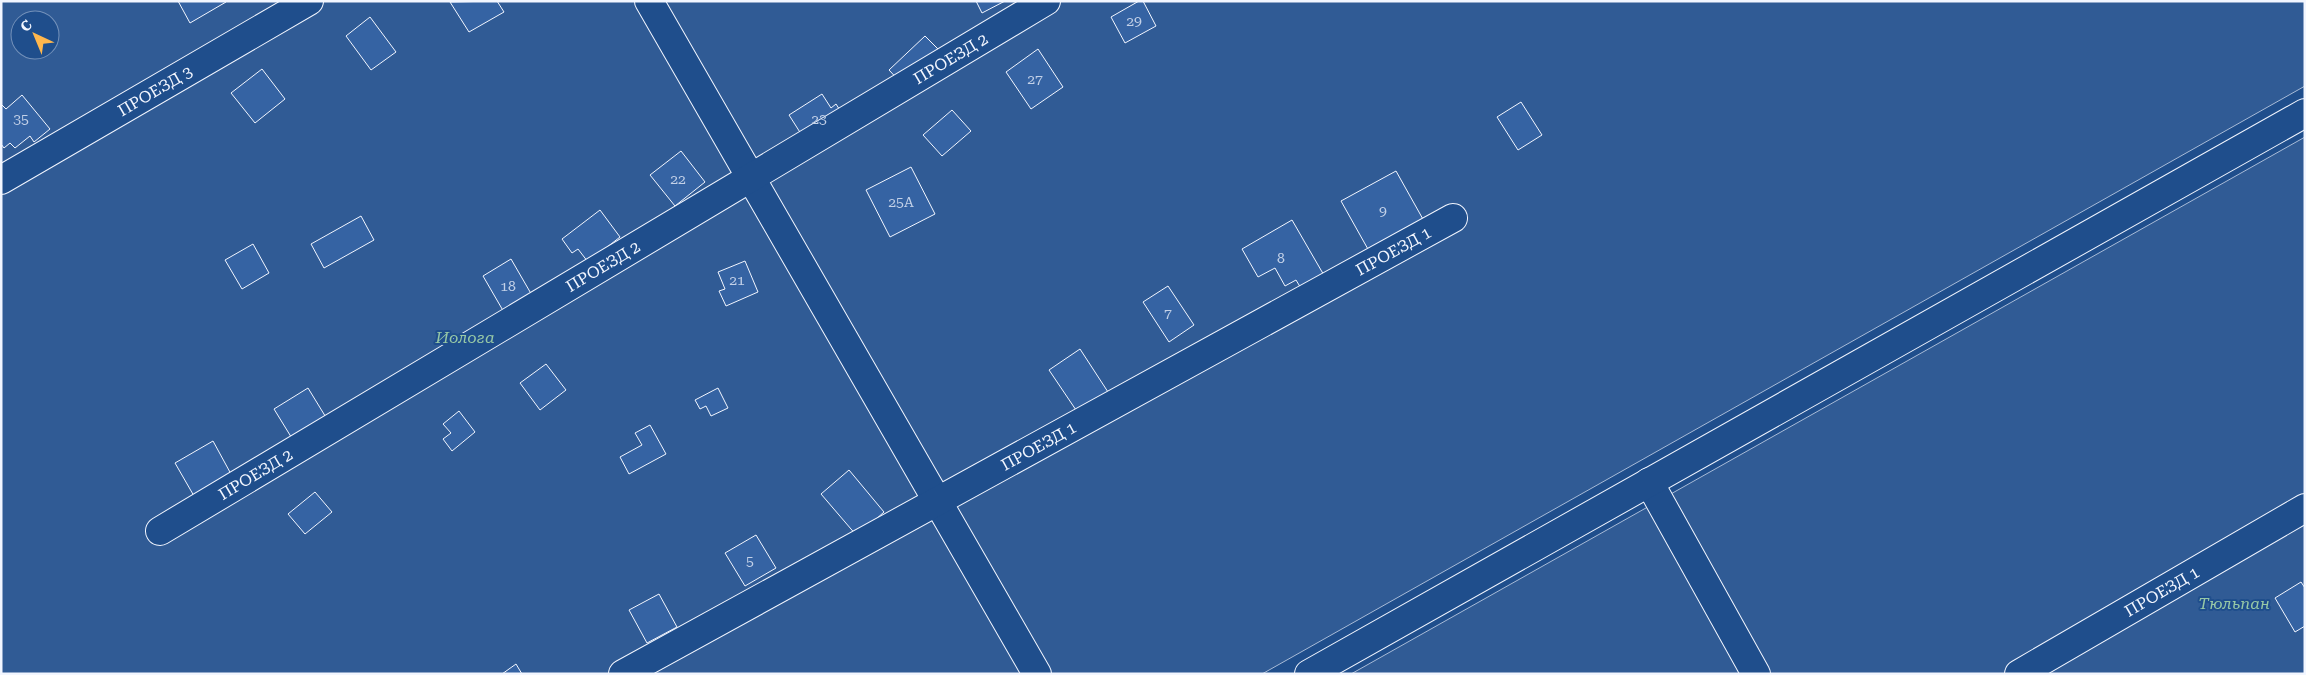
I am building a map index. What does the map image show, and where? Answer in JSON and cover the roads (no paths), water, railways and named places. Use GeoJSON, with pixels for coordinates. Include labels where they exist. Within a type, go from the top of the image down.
{"type":"FeatureCollection","features":[{"type":"Feature","properties":{"kind":"street","name":"ПРОЕЗД 3"},"geometry":{"type":"LineString","coordinates":[[1,180],[309,1]]}},
{"type":"Feature","properties":{"kind":"street"},"geometry":{"type":"LineString","coordinates":[[649,1],[1038,674]]}},
{"type":"Feature","properties":{"kind":"street","name":"ПРОЕЗД 2"},"geometry":{"type":"LineString","coordinates":[[160,531],[1046,1]]}},
{"type":"Feature","properties":{"kind":"street"},"geometry":{"type":"LineString","coordinates":[[1309,674],[2305,113]]}},
{"type":"Feature","properties":{"kind":"street","name":"ПРОЕЗД 1"},"geometry":{"type":"LineString","coordinates":[[623,674],[1453,218]]}},
{"type":"Feature","properties":{"kind":"street"},"geometry":{"type":"LineString","coordinates":[[1649,482],[1756,674]]}},
{"type":"Feature","properties":{"kind":"street","name":"ПРОЕЗД 1"},"geometry":{"type":"LineString","coordinates":[[2019,674],[2305,508]]}},
{"type":"Feature","properties":{"kind":"park label","name":"Иолога"},"geometry":{"type":"Point","coordinates":[465,337]}},
{"type":"Feature","properties":{"kind":"park label","name":"Тюльпан"},"geometry":{"type":"Point","coordinates":[2234,603]}}]}
